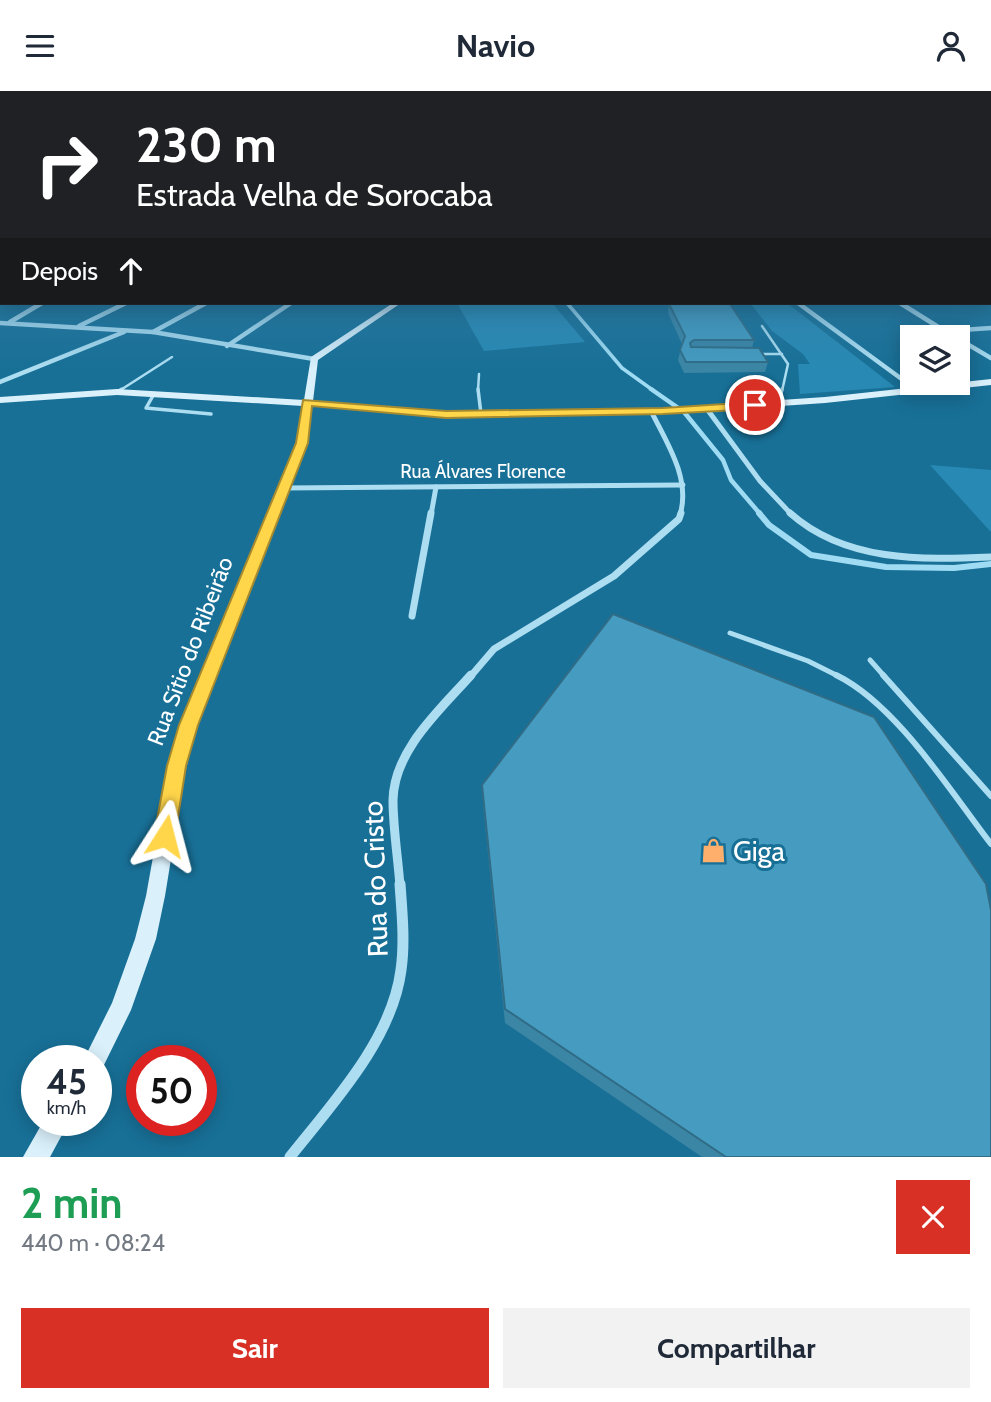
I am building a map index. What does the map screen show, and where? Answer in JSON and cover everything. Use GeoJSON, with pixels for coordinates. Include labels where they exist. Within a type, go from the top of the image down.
{"type":"FeatureCollection","features":[{"type":"Feature","properties":{"kind":"main road"},"geometry":{"type":"LineString","coordinates":[[314,359],[394,305]]}},
{"type":"Feature","properties":{"kind":"main road","name":"Rua Sítio do Ribeirão"},"geometry":{"type":"LineString","coordinates":[[102,1045],[135,972],[150,921],[176,766],[189,725],[302,443],[314,359]]}},
{"type":"Feature","properties":{"kind":"main road"},"geometry":{"type":"LineString","coordinates":[[970,385],[991,382]]}},
{"type":"Feature","properties":{"kind":"main road"},"geometry":{"type":"LineString","coordinates":[[0,400],[117,392],[307,403],[391,411],[481,414],[703,410],[900,393]]}},
{"type":"Feature","properties":{"kind":"main road"},"geometry":{"type":"LineString","coordinates":[[36,1157],[48,1136]]}},
{"type":"Feature","properties":{"kind":"street"},"geometry":{"type":"LineString","coordinates":[[8,323],[39,305]]}},
{"type":"Feature","properties":{"kind":"street"},"geometry":{"type":"LineString","coordinates":[[77,327],[122,305]]}},
{"type":"Feature","properties":{"kind":"street"},"geometry":{"type":"LineString","coordinates":[[153,332],[202,305]]}},
{"type":"Feature","properties":{"kind":"street"},"geometry":{"type":"LineString","coordinates":[[226,346],[289,305]]}},
{"type":"Feature","properties":{"kind":"street"},"geometry":{"type":"LineString","coordinates":[[801,305],[900,378]]}},
{"type":"Feature","properties":{"kind":"street"},"geometry":{"type":"LineString","coordinates":[[903,305],[935,325]]}},
{"type":"Feature","properties":{"kind":"street"},"geometry":{"type":"LineString","coordinates":[[0,323],[153,332],[314,359]]}},
{"type":"Feature","properties":{"kind":"street"},"geometry":{"type":"LineString","coordinates":[[970,329],[991,328]]}},
{"type":"Feature","properties":{"kind":"street"},"geometry":{"type":"LineString","coordinates":[[0,382],[127,331]]}},
{"type":"Feature","properties":{"kind":"street"},"geometry":{"type":"LineString","coordinates":[[970,346],[991,358]]}},
{"type":"Feature","properties":{"kind":"street"},"geometry":{"type":"LineString","coordinates":[[703,410],[779,505],[804,526],[858,550],[893,558],[928,560],[991,557]]}},
{"type":"Feature","properties":{"kind":"street","name":"Rua do Cristo"},"geometry":{"type":"LineString","coordinates":[[290,1157],[360,1067],[388,1015],[401,971],[402,916],[393,798],[400,767],[419,734],[494,649],[614,576],[679,519],[684,502],[683,485],[672,451],[651,411]]}},
{"type":"Feature","properties":{"kind":"street","name":"Rua Álvares Florence"},"geometry":{"type":"LineString","coordinates":[[284,488],[683,485]]}},
{"type":"Feature","properties":{"kind":"street"},"geometry":{"type":"LineString","coordinates":[[412,616],[436,487]]}},
{"type":"Feature","properties":{"kind":"lane"},"geometry":{"type":"LineString","coordinates":[[762,326],[788,365],[779,404]]}},
{"type":"Feature","properties":{"kind":"lane"},"geometry":{"type":"LineString","coordinates":[[756,354],[782,354]]}},
{"type":"Feature","properties":{"kind":"lane"},"geometry":{"type":"LineString","coordinates":[[117,392],[172,357]]}},
{"type":"Feature","properties":{"kind":"lane"},"geometry":{"type":"LineString","coordinates":[[479,374],[477,387],[481,414]]}},
{"type":"Feature","properties":{"kind":"lane"},"geometry":{"type":"LineString","coordinates":[[154,394],[146,408],[211,414]]}},
{"type":"Feature","properties":{"kind":"lane"},"geometry":{"type":"LineString","coordinates":[[730,633],[808,661],[850,682],[870,697],[893,718],[991,844]]}},
{"type":"Feature","properties":{"kind":"lane"},"geometry":{"type":"LineString","coordinates":[[870,660],[991,796]]}},
{"type":"Feature","properties":{"kind":"shaded area"},"geometry":{"type":"Polygon","coordinates":[[[458,305],[554,305],[585,342],[484,351],[458,305]]]}},
{"type":"Feature","properties":{"kind":"shaded area"},"geometry":{"type":"Polygon","coordinates":[[[752,305],[790,305],[895,387],[800,394],[798,364],[810,364],[803,354],[772,331],[752,305]]]}},
{"type":"Feature","properties":{"kind":"shaded area"},"geometry":{"type":"Polygon","coordinates":[[[930,465],[991,470],[991,531],[990,531],[930,465]]]}},
{"type":"Feature","properties":{"kind":"building"},"geometry":{"type":"Polygon","coordinates":[[[670,305],[731,305],[754,340],[694,340],[690,343],[691,347],[759,348],[768,362],[686,362],[680,350],[685,336],[670,305]]]}},
{"type":"Feature","properties":{"kind":"building","name":"Giga"},"geometry":{"type":"Polygon","coordinates":[[[613,614],[874,717],[986,884],[991,910],[991,1157],[726,1157],[505,1009],[482,785],[613,614]]]}},
{"type":"Feature","properties":{"kind":"waterway"},"geometry":{"type":"LineString","coordinates":[[569,305],[622,368],[654,391]]}},
{"type":"Feature","properties":{"kind":"waterway"},"geometry":{"type":"LineString","coordinates":[[651,389],[684,412],[723,460],[731,480],[761,515]]}},
{"type":"Feature","properties":{"kind":"waterway"},"geometry":{"type":"LineString","coordinates":[[759,513],[769,525],[811,555],[886,567],[954,568],[991,564]]}},
{"type":"Feature","properties":{"kind":"place","name":"Giga"},"geometry":{"type":"Point","coordinates":[713,851]}},
{"type":"Feature","properties":{"kind":"route"},"geometry":{"type":"LineString","coordinates":[[165,836],[176,766],[189,725],[302,443],[307,403],[446,414],[663,411],[755,405]]}}]}
